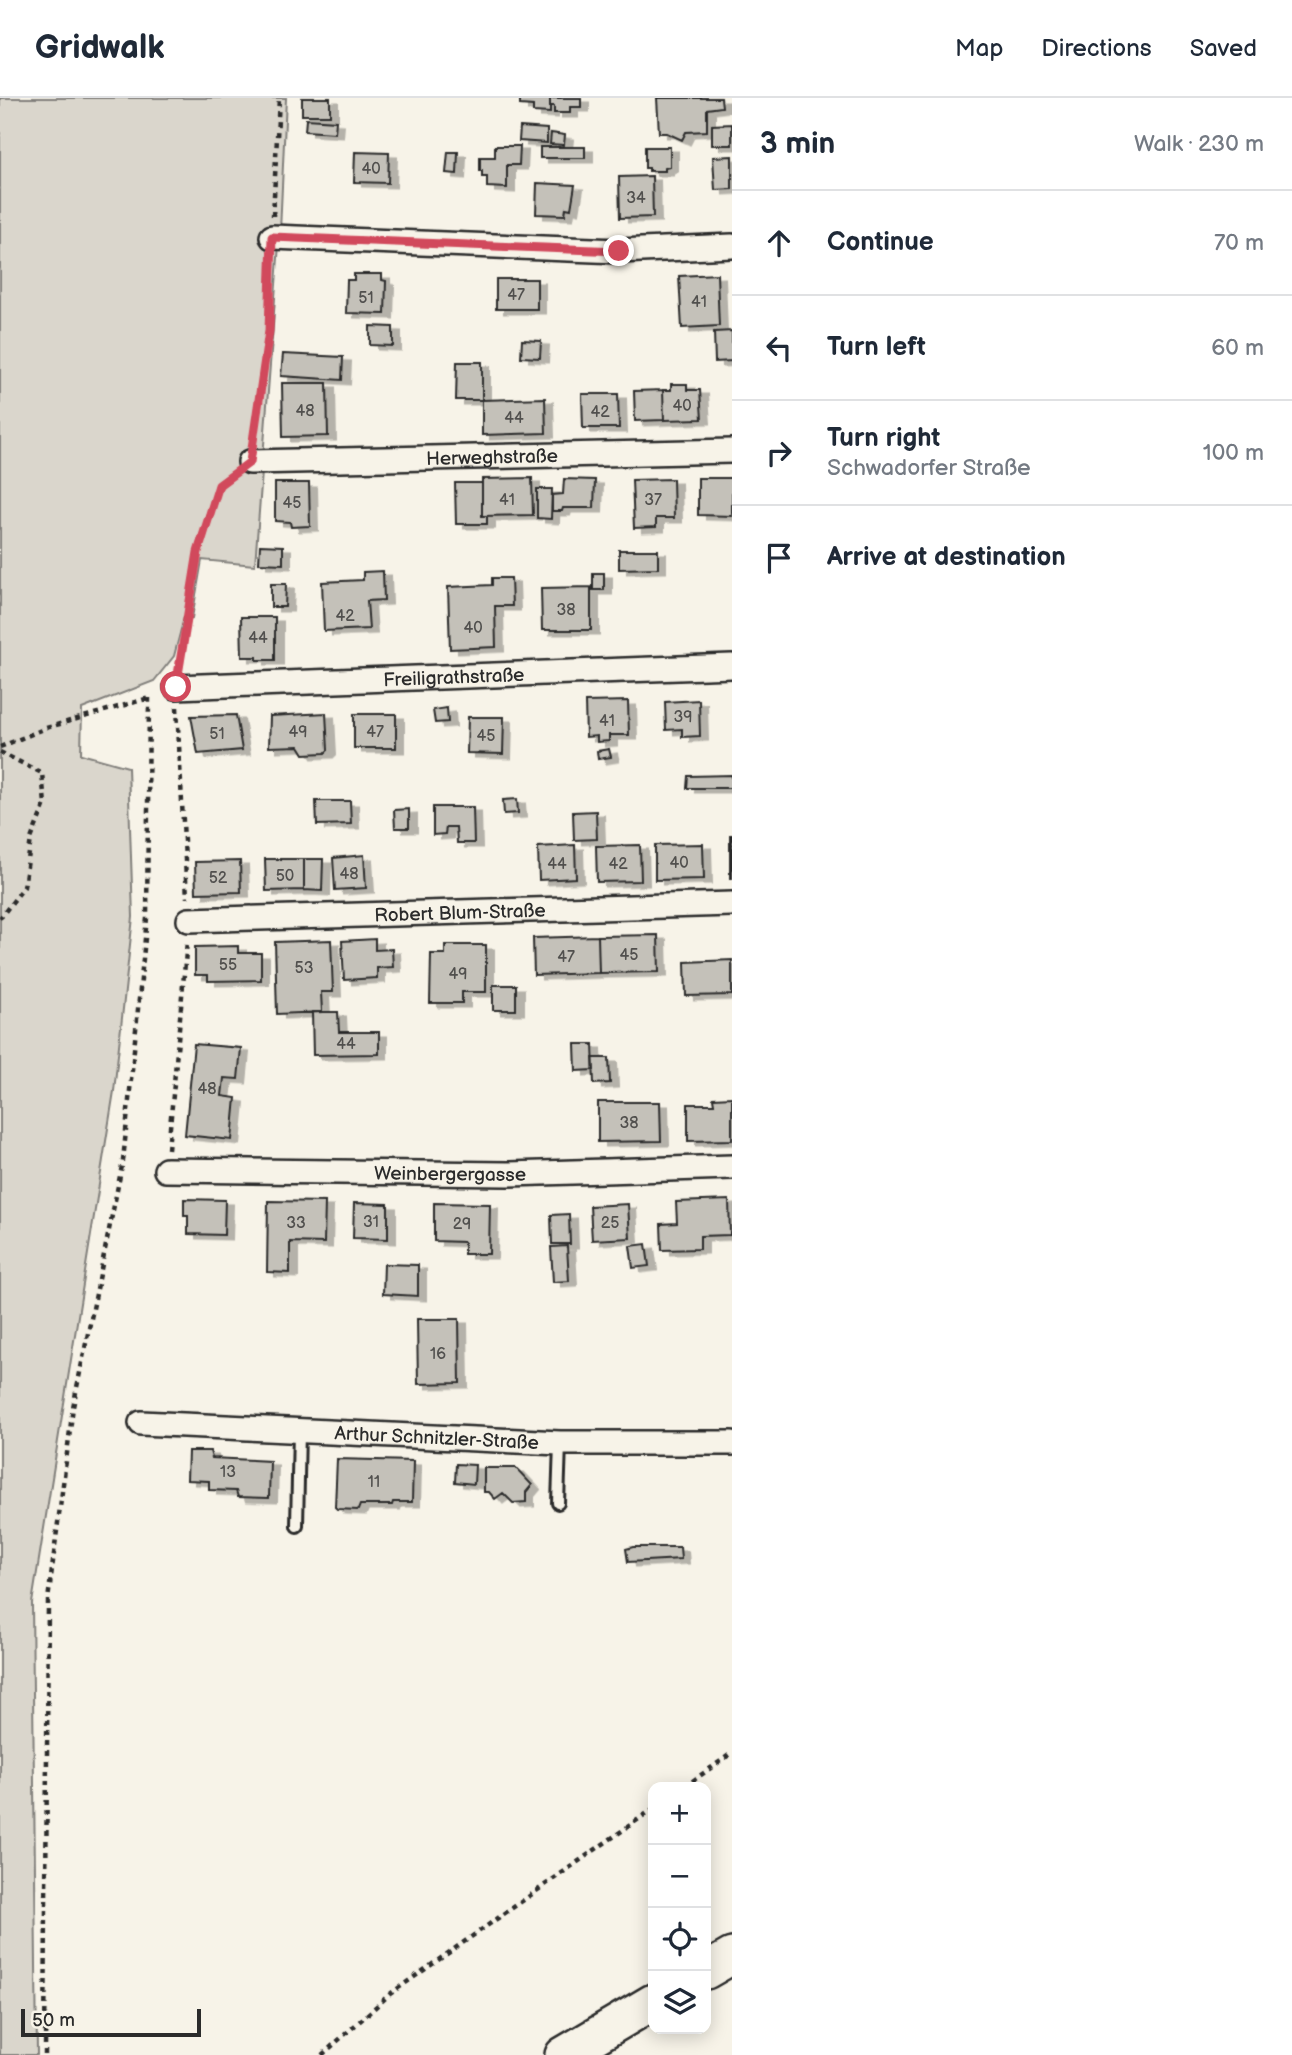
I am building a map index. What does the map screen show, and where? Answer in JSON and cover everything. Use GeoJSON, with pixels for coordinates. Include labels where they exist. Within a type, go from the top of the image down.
{"type":"FeatureCollection","features":[{"type":"Feature","properties":{"kind":"main road"},"geometry":{"type":"LineString","coordinates":[[711,1968],[732,1956]]}},
{"type":"Feature","properties":{"kind":"main road"},"geometry":{"type":"LineString","coordinates":[[563,2055],[648,2005]]}},
{"type":"Feature","properties":{"kind":"street"},"geometry":{"type":"LineString","coordinates":[[272,237],[619,251],[732,246]]}},
{"type":"Feature","properties":{"kind":"street","name":"Herweghstraße"},"geometry":{"type":"LineString","coordinates":[[250,462],[732,451]]}},
{"type":"Feature","properties":{"kind":"street","name":"Freiligrathstraße"},"geometry":{"type":"LineString","coordinates":[[176,687],[732,666]]}},
{"type":"Feature","properties":{"kind":"street","name":"Robert Blum-Straße"},"geometry":{"type":"LineString","coordinates":[[189,920],[732,904]]}},
{"type":"Feature","properties":{"kind":"street","name":"Weinbergergasse"},"geometry":{"type":"LineString","coordinates":[[166,1170],[510,1174],[732,1167]]}},
{"type":"Feature","properties":{"kind":"street","name":"Arthur Schnitzler-Straße"},"geometry":{"type":"LineString","coordinates":[[141,1423],[560,1443],[732,1443]]}},
{"type":"Feature","properties":{"kind":"lane"},"geometry":{"type":"LineString","coordinates":[[297,1526],[299,1430]]}},
{"type":"Feature","properties":{"kind":"lane"},"geometry":{"type":"LineString","coordinates":[[558,1503],[560,1443]]}},
{"type":"Feature","properties":{"kind":"path"},"geometry":{"type":"LineString","coordinates":[[0,747],[46,728],[149,698],[176,687],[198,552],[219,485],[250,462],[269,331],[279,98]]}},
{"type":"Feature","properties":{"kind":"path"},"geometry":{"type":"LineString","coordinates":[[45,2055],[48,1600],[73,1407],[123,1161],[147,918],[149,698]]}},
{"type":"Feature","properties":{"kind":"path"},"geometry":{"type":"LineString","coordinates":[[0,752],[42,773],[45,804],[31,839],[24,887],[0,918]]}},
{"type":"Feature","properties":{"kind":"path"},"geometry":{"type":"LineString","coordinates":[[691,1782],[732,1753]]}},
{"type":"Feature","properties":{"kind":"path"},"geometry":{"type":"LineString","coordinates":[[322,2055],[390,1994],[648,1813]]}},
{"type":"Feature","properties":{"kind":"shaded area"},"geometry":{"type":"Polygon","coordinates":[[[0,98],[286,98],[280,231],[255,565],[202,560],[192,618],[184,618],[174,656],[154,681],[82,709],[81,754],[128,767],[133,917],[114,1091],[32,1603],[37,2055],[0,2055],[0,98]]]}},
{"type":"Feature","properties":{"kind":"building"},"geometry":{"type":"Polygon","coordinates":[[[302,98],[330,98],[330,115],[302,115],[302,98]]]}},
{"type":"Feature","properties":{"kind":"building"},"geometry":{"type":"Polygon","coordinates":[[[520,98],[550,98],[550,113],[533,112],[533,106],[520,105],[520,98]]]}},
{"type":"Feature","properties":{"kind":"building"},"geometry":{"type":"Polygon","coordinates":[[[550,98],[581,98],[581,107],[570,107],[570,113],[554,113],[550,98]]]}},
{"type":"Feature","properties":{"kind":"building"},"geometry":{"type":"Polygon","coordinates":[[[657,98],[721,98],[722,107],[707,109],[707,131],[686,132],[682,140],[667,133],[659,133],[657,98]]]}},
{"type":"Feature","properties":{"kind":"building"},"geometry":{"type":"Polygon","coordinates":[[[306,119],[336,121],[335,133],[305,131],[306,119]]]}},
{"type":"Feature","properties":{"kind":"building"},"geometry":{"type":"Polygon","coordinates":[[[732,124],[732,145],[712,145],[712,125],[732,124]]]}},
{"type":"Feature","properties":{"kind":"building"},"geometry":{"type":"Polygon","coordinates":[[[520,127],[547,129],[547,143],[519,141],[520,127]]]}},
{"type":"Feature","properties":{"kind":"building"},"geometry":{"type":"Polygon","coordinates":[[[551,133],[565,135],[564,145],[550,144],[551,133]]]}},
{"type":"Feature","properties":{"kind":"building"},"geometry":{"type":"Polygon","coordinates":[[[495,146],[520,146],[519,165],[507,165],[507,188],[487,187],[487,177],[482,177],[480,171],[480,157],[495,157],[495,146]]]}},
{"type":"Feature","properties":{"kind":"building"},"geometry":{"type":"Polygon","coordinates":[[[540,147],[585,147],[585,158],[540,158],[540,147]]]}},
{"type":"Feature","properties":{"kind":"building"},"geometry":{"type":"Polygon","coordinates":[[[645,147],[670,147],[670,167],[665,168],[665,171],[649,171],[649,168],[645,168],[645,147]]]}},
{"type":"Feature","properties":{"kind":"building"},"geometry":{"type":"Polygon","coordinates":[[[355,152],[389,153],[388,183],[354,182],[355,152]]]}},
{"type":"Feature","properties":{"kind":"building"},"geometry":{"type":"Polygon","coordinates":[[[448,152],[458,152],[457,174],[446,173],[448,152]]]}},
{"type":"Feature","properties":{"kind":"building"},"geometry":{"type":"Polygon","coordinates":[[[732,156],[732,189],[715,190],[713,157],[732,156]]]}},
{"type":"Feature","properties":{"kind":"building"},"geometry":{"type":"Polygon","coordinates":[[[652,176],[653,217],[620,218],[619,177],[652,176]]]}},
{"type":"Feature","properties":{"kind":"building"},"geometry":{"type":"Polygon","coordinates":[[[537,183],[575,185],[571,209],[566,208],[565,215],[536,214],[537,183]]]}},
{"type":"Feature","properties":{"kind":"building"},"geometry":{"type":"Polygon","coordinates":[[[354,274],[382,274],[382,280],[386,281],[385,314],[346,313],[347,280],[354,280],[354,274]]]}},
{"type":"Feature","properties":{"kind":"building"},"geometry":{"type":"Polygon","coordinates":[[[717,274],[719,326],[682,328],[679,276],[717,274]]]}},
{"type":"Feature","properties":{"kind":"building"},"geometry":{"type":"Polygon","coordinates":[[[496,279],[537,279],[537,309],[496,309],[496,279]]]}},
{"type":"Feature","properties":{"kind":"building"},"geometry":{"type":"Polygon","coordinates":[[[370,326],[393,327],[393,346],[370,345],[370,326]]]}},
{"type":"Feature","properties":{"kind":"building"},"geometry":{"type":"Polygon","coordinates":[[[732,331],[732,361],[715,362],[714,332],[732,331]]]}},
{"type":"Feature","properties":{"kind":"building"},"geometry":{"type":"Polygon","coordinates":[[[522,340],[541,341],[540,358],[521,357],[522,340]]]}},
{"type":"Feature","properties":{"kind":"building"},"geometry":{"type":"Polygon","coordinates":[[[283,354],[343,357],[342,380],[281,376],[283,354]]]}},
{"type":"Feature","properties":{"kind":"building"},"geometry":{"type":"Polygon","coordinates":[[[457,362],[482,362],[482,400],[456,400],[457,362]]]}},
{"type":"Feature","properties":{"kind":"building"},"geometry":{"type":"Polygon","coordinates":[[[282,383],[327,383],[328,436],[283,437],[282,383]]]}},
{"type":"Feature","properties":{"kind":"building"},"geometry":{"type":"Polygon","coordinates":[[[671,384],[687,384],[687,390],[700,390],[702,419],[664,420],[663,390],[671,390],[671,384]]]}},
{"type":"Feature","properties":{"kind":"building"},"geometry":{"type":"Polygon","coordinates":[[[663,390],[664,420],[635,421],[634,391],[663,390]]]}},
{"type":"Feature","properties":{"kind":"building"},"geometry":{"type":"Polygon","coordinates":[[[582,394],[618,394],[619,428],[583,428],[582,394]]]}},
{"type":"Feature","properties":{"kind":"building"},"geometry":{"type":"Polygon","coordinates":[[[545,398],[546,433],[482,435],[482,400],[545,398]]]}},
{"type":"Feature","properties":{"kind":"building"},"geometry":{"type":"Polygon","coordinates":[[[532,478],[533,515],[482,516],[482,479],[532,478]]]}},
{"type":"Feature","properties":{"kind":"building"},"geometry":{"type":"Polygon","coordinates":[[[698,478],[732,478],[732,516],[698,515],[698,478]]]}},
{"type":"Feature","properties":{"kind":"building"},"geometry":{"type":"Polygon","coordinates":[[[564,479],[595,480],[594,508],[563,508],[562,511],[552,511],[552,495],[563,494],[564,479]]]}},
{"type":"Feature","properties":{"kind":"building"},"geometry":{"type":"Polygon","coordinates":[[[673,479],[674,518],[656,518],[656,527],[634,528],[632,480],[673,479]]]}},
{"type":"Feature","properties":{"kind":"building"},"geometry":{"type":"Polygon","coordinates":[[[275,483],[309,483],[310,526],[291,527],[290,522],[275,521],[275,483]]]}},
{"type":"Feature","properties":{"kind":"building"},"geometry":{"type":"Polygon","coordinates":[[[455,483],[482,483],[482,516],[487,516],[487,524],[456,524],[455,483]]]}},
{"type":"Feature","properties":{"kind":"building"},"geometry":{"type":"Polygon","coordinates":[[[537,489],[552,489],[551,519],[537,518],[537,489]]]}},
{"type":"Feature","properties":{"kind":"building"},"geometry":{"type":"Polygon","coordinates":[[[260,545],[283,546],[283,564],[259,563],[260,545]]]}},
{"type":"Feature","properties":{"kind":"building"},"geometry":{"type":"Polygon","coordinates":[[[619,550],[658,550],[658,568],[619,569],[619,550]]]}},
{"type":"Feature","properties":{"kind":"building"},"geometry":{"type":"Polygon","coordinates":[[[383,571],[384,600],[367,601],[369,629],[324,631],[322,582],[363,580],[363,572],[383,571]]]}},
{"type":"Feature","properties":{"kind":"building"},"geometry":{"type":"Polygon","coordinates":[[[593,573],[604,573],[604,590],[593,590],[593,573]]]}},
{"type":"Feature","properties":{"kind":"building"},"geometry":{"type":"Polygon","coordinates":[[[492,578],[511,578],[512,606],[495,606],[496,647],[450,649],[448,587],[492,585],[492,578]]]}},
{"type":"Feature","properties":{"kind":"building"},"geometry":{"type":"Polygon","coordinates":[[[271,584],[286,584],[285,607],[271,607],[271,584]]]}},
{"type":"Feature","properties":{"kind":"building"},"geometry":{"type":"Polygon","coordinates":[[[591,587],[591,630],[542,630],[541,588],[591,587]]]}},
{"type":"Feature","properties":{"kind":"building"},"geometry":{"type":"Polygon","coordinates":[[[241,617],[275,617],[275,660],[242,657],[241,617]]]}},
{"type":"Feature","properties":{"kind":"building"},"geometry":{"type":"Polygon","coordinates":[[[699,700],[700,736],[682,737],[682,729],[666,730],[665,702],[699,700]]]}},
{"type":"Feature","properties":{"kind":"building"},"geometry":{"type":"Polygon","coordinates":[[[628,701],[629,735],[609,735],[609,741],[597,742],[597,736],[586,737],[585,702],[628,701]]]}},
{"type":"Feature","properties":{"kind":"building"},"geometry":{"type":"Polygon","coordinates":[[[447,708],[448,722],[435,723],[433,710],[447,708]]]}},
{"type":"Feature","properties":{"kind":"building"},"geometry":{"type":"Polygon","coordinates":[[[326,713],[328,750],[325,753],[304,754],[299,746],[269,747],[270,716],[326,713]]]}},
{"type":"Feature","properties":{"kind":"building"},"geometry":{"type":"Polygon","coordinates":[[[354,714],[396,714],[396,748],[354,748],[354,714]]]}},
{"type":"Feature","properties":{"kind":"building"},"geometry":{"type":"Polygon","coordinates":[[[236,715],[242,750],[198,754],[191,716],[236,715]]]}},
{"type":"Feature","properties":{"kind":"building"},"geometry":{"type":"Polygon","coordinates":[[[468,717],[504,717],[503,754],[467,753],[468,717]]]}},
{"type":"Feature","properties":{"kind":"building"},"geometry":{"type":"Polygon","coordinates":[[[609,749],[611,757],[598,759],[597,751],[609,749]]]}},
{"type":"Feature","properties":{"kind":"building"},"geometry":{"type":"Polygon","coordinates":[[[732,775],[732,788],[687,788],[688,776],[732,775]]]}},
{"type":"Feature","properties":{"kind":"building"},"geometry":{"type":"Polygon","coordinates":[[[517,799],[518,813],[504,814],[503,800],[517,799]]]}},
{"type":"Feature","properties":{"kind":"building"},"geometry":{"type":"Polygon","coordinates":[[[316,801],[350,801],[351,824],[317,825],[316,801]]]}},
{"type":"Feature","properties":{"kind":"building"},"geometry":{"type":"Polygon","coordinates":[[[433,807],[473,807],[474,843],[457,843],[456,827],[446,827],[445,834],[433,835],[433,807]]]}},
{"type":"Feature","properties":{"kind":"building"},"geometry":{"type":"Polygon","coordinates":[[[409,809],[409,828],[395,828],[394,810],[409,809]]]}},
{"type":"Feature","properties":{"kind":"building"},"geometry":{"type":"Polygon","coordinates":[[[596,811],[597,839],[574,840],[573,812],[596,811]]]}},
{"type":"Feature","properties":{"kind":"building"},"geometry":{"type":"Polygon","coordinates":[[[732,835],[732,878],[730,878],[732,835]]]}},
{"type":"Feature","properties":{"kind":"building"},"geometry":{"type":"Polygon","coordinates":[[[703,844],[704,879],[655,880],[655,845],[703,844]]]}},
{"type":"Feature","properties":{"kind":"building"},"geometry":{"type":"Polygon","coordinates":[[[575,845],[576,878],[539,880],[538,847],[575,845]]]}},
{"type":"Feature","properties":{"kind":"building"},"geometry":{"type":"Polygon","coordinates":[[[640,845],[641,881],[597,882],[596,846],[640,845]]]}},
{"type":"Feature","properties":{"kind":"building"},"geometry":{"type":"Polygon","coordinates":[[[364,855],[366,888],[335,890],[333,858],[364,855]]]}},
{"type":"Feature","properties":{"kind":"building"},"geometry":{"type":"Polygon","coordinates":[[[265,859],[304,859],[304,890],[266,891],[265,859]]]}},
{"type":"Feature","properties":{"kind":"building"},"geometry":{"type":"Polygon","coordinates":[[[304,859],[323,859],[322,891],[304,890],[304,859]]]}},
{"type":"Feature","properties":{"kind":"building"},"geometry":{"type":"Polygon","coordinates":[[[240,861],[241,892],[196,893],[195,862],[240,861]]]}},
{"type":"Feature","properties":{"kind":"building"},"geometry":{"type":"Polygon","coordinates":[[[658,935],[659,972],[599,973],[598,936],[658,935]]]}},
{"type":"Feature","properties":{"kind":"building"},"geometry":{"type":"Polygon","coordinates":[[[598,936],[599,973],[534,975],[533,938],[598,936]]]}},
{"type":"Feature","properties":{"kind":"building"},"geometry":{"type":"Polygon","coordinates":[[[375,939],[375,950],[392,949],[393,967],[377,968],[377,978],[344,980],[342,941],[375,939]]]}},
{"type":"Feature","properties":{"kind":"building"},"geometry":{"type":"Polygon","coordinates":[[[331,940],[333,992],[321,992],[322,1012],[277,1014],[275,942],[331,940]]]}},
{"type":"Feature","properties":{"kind":"building"},"geometry":{"type":"Polygon","coordinates":[[[445,945],[486,945],[486,992],[462,992],[462,1003],[430,1003],[431,954],[445,954],[445,945]]]}},
{"type":"Feature","properties":{"kind":"building"},"geometry":{"type":"Polygon","coordinates":[[[238,946],[238,953],[261,953],[261,980],[208,981],[208,975],[195,975],[195,947],[238,946]]]}},
{"type":"Feature","properties":{"kind":"building"},"geometry":{"type":"Polygon","coordinates":[[[732,960],[732,995],[686,996],[685,962],[732,960]]]}},
{"type":"Feature","properties":{"kind":"building"},"geometry":{"type":"Polygon","coordinates":[[[493,985],[516,985],[516,1010],[493,1010],[493,985]]]}},
{"type":"Feature","properties":{"kind":"building"},"geometry":{"type":"Polygon","coordinates":[[[312,1012],[338,1012],[339,1032],[379,1032],[379,1054],[313,1055],[312,1012]]]}},
{"type":"Feature","properties":{"kind":"building"},"geometry":{"type":"Polygon","coordinates":[[[194,1044],[241,1048],[238,1079],[224,1078],[222,1096],[236,1098],[232,1140],[185,1135],[194,1044]]]}},
{"type":"Feature","properties":{"kind":"building"},"geometry":{"type":"Polygon","coordinates":[[[575,1044],[593,1044],[594,1070],[576,1071],[575,1044]]]}},
{"type":"Feature","properties":{"kind":"building"},"geometry":{"type":"Polygon","coordinates":[[[593,1058],[609,1058],[610,1083],[594,1084],[593,1058]]]}},
{"type":"Feature","properties":{"kind":"building"},"geometry":{"type":"Polygon","coordinates":[[[732,1097],[732,1140],[688,1141],[688,1104],[714,1104],[713,1098],[732,1097]]]}},
{"type":"Feature","properties":{"kind":"building"},"geometry":{"type":"Polygon","coordinates":[[[598,1102],[660,1102],[661,1141],[598,1142],[598,1102]]]}},
{"type":"Feature","properties":{"kind":"building"},"geometry":{"type":"Polygon","coordinates":[[[184,1199],[225,1200],[224,1235],[188,1234],[184,1199]]]}},
{"type":"Feature","properties":{"kind":"building"},"geometry":{"type":"Polygon","coordinates":[[[729,1200],[730,1235],[700,1236],[700,1249],[662,1250],[661,1224],[677,1223],[676,1202],[729,1200]]]}},
{"type":"Feature","properties":{"kind":"building"},"geometry":{"type":"Polygon","coordinates":[[[268,1201],[325,1202],[324,1243],[290,1242],[290,1273],[267,1272],[268,1201]]]}},
{"type":"Feature","properties":{"kind":"building"},"geometry":{"type":"Polygon","coordinates":[[[354,1203],[388,1204],[388,1239],[353,1238],[354,1203]]]}},
{"type":"Feature","properties":{"kind":"building"},"geometry":{"type":"Polygon","coordinates":[[[434,1203],[490,1204],[489,1254],[464,1254],[464,1242],[434,1241],[434,1203]]]}},
{"type":"Feature","properties":{"kind":"building"},"geometry":{"type":"Polygon","coordinates":[[[628,1204],[630,1238],[592,1240],[590,1206],[628,1204]]]}},
{"type":"Feature","properties":{"kind":"building"},"geometry":{"type":"Polygon","coordinates":[[[569,1214],[570,1244],[552,1244],[551,1215],[569,1214]]]}},
{"type":"Feature","properties":{"kind":"building"},"geometry":{"type":"Polygon","coordinates":[[[646,1244],[649,1266],[633,1268],[630,1246],[646,1244]]]}},
{"type":"Feature","properties":{"kind":"building"},"geometry":{"type":"Polygon","coordinates":[[[567,1246],[569,1281],[553,1282],[551,1247],[567,1246]]]}},
{"type":"Feature","properties":{"kind":"building"},"geometry":{"type":"Polygon","coordinates":[[[384,1264],[418,1265],[418,1296],[383,1294],[384,1264]]]}},
{"type":"Feature","properties":{"kind":"building"},"geometry":{"type":"Polygon","coordinates":[[[417,1319],[459,1319],[460,1383],[418,1384],[417,1319]]]}},
{"type":"Feature","properties":{"kind":"building"},"geometry":{"type":"Polygon","coordinates":[[[188,1451],[210,1451],[212,1458],[270,1461],[269,1498],[238,1497],[236,1491],[209,1490],[209,1481],[187,1480],[188,1451]]]}},
{"type":"Feature","properties":{"kind":"building"},"geometry":{"type":"Polygon","coordinates":[[[337,1459],[413,1461],[412,1502],[360,1505],[358,1510],[337,1509],[337,1459]]]}},
{"type":"Feature","properties":{"kind":"building"},"geometry":{"type":"Polygon","coordinates":[[[456,1464],[475,1465],[474,1484],[455,1482],[456,1464]]]}},
{"type":"Feature","properties":{"kind":"building"},"geometry":{"type":"Polygon","coordinates":[[[484,1468],[516,1468],[532,1485],[526,1492],[526,1502],[513,1503],[503,1493],[495,1499],[489,1492],[484,1492],[484,1468]]]}},
{"type":"Feature","properties":{"kind":"building"},"geometry":{"type":"Polygon","coordinates":[[[680,1547],[681,1559],[628,1562],[626,1549],[680,1547]]]}},
{"type":"Feature","properties":{"kind":"route"},"geometry":{"type":"LineString","coordinates":[[176,687],[198,552],[219,485],[250,462],[269,331],[272,237],[619,251]]}}]}
